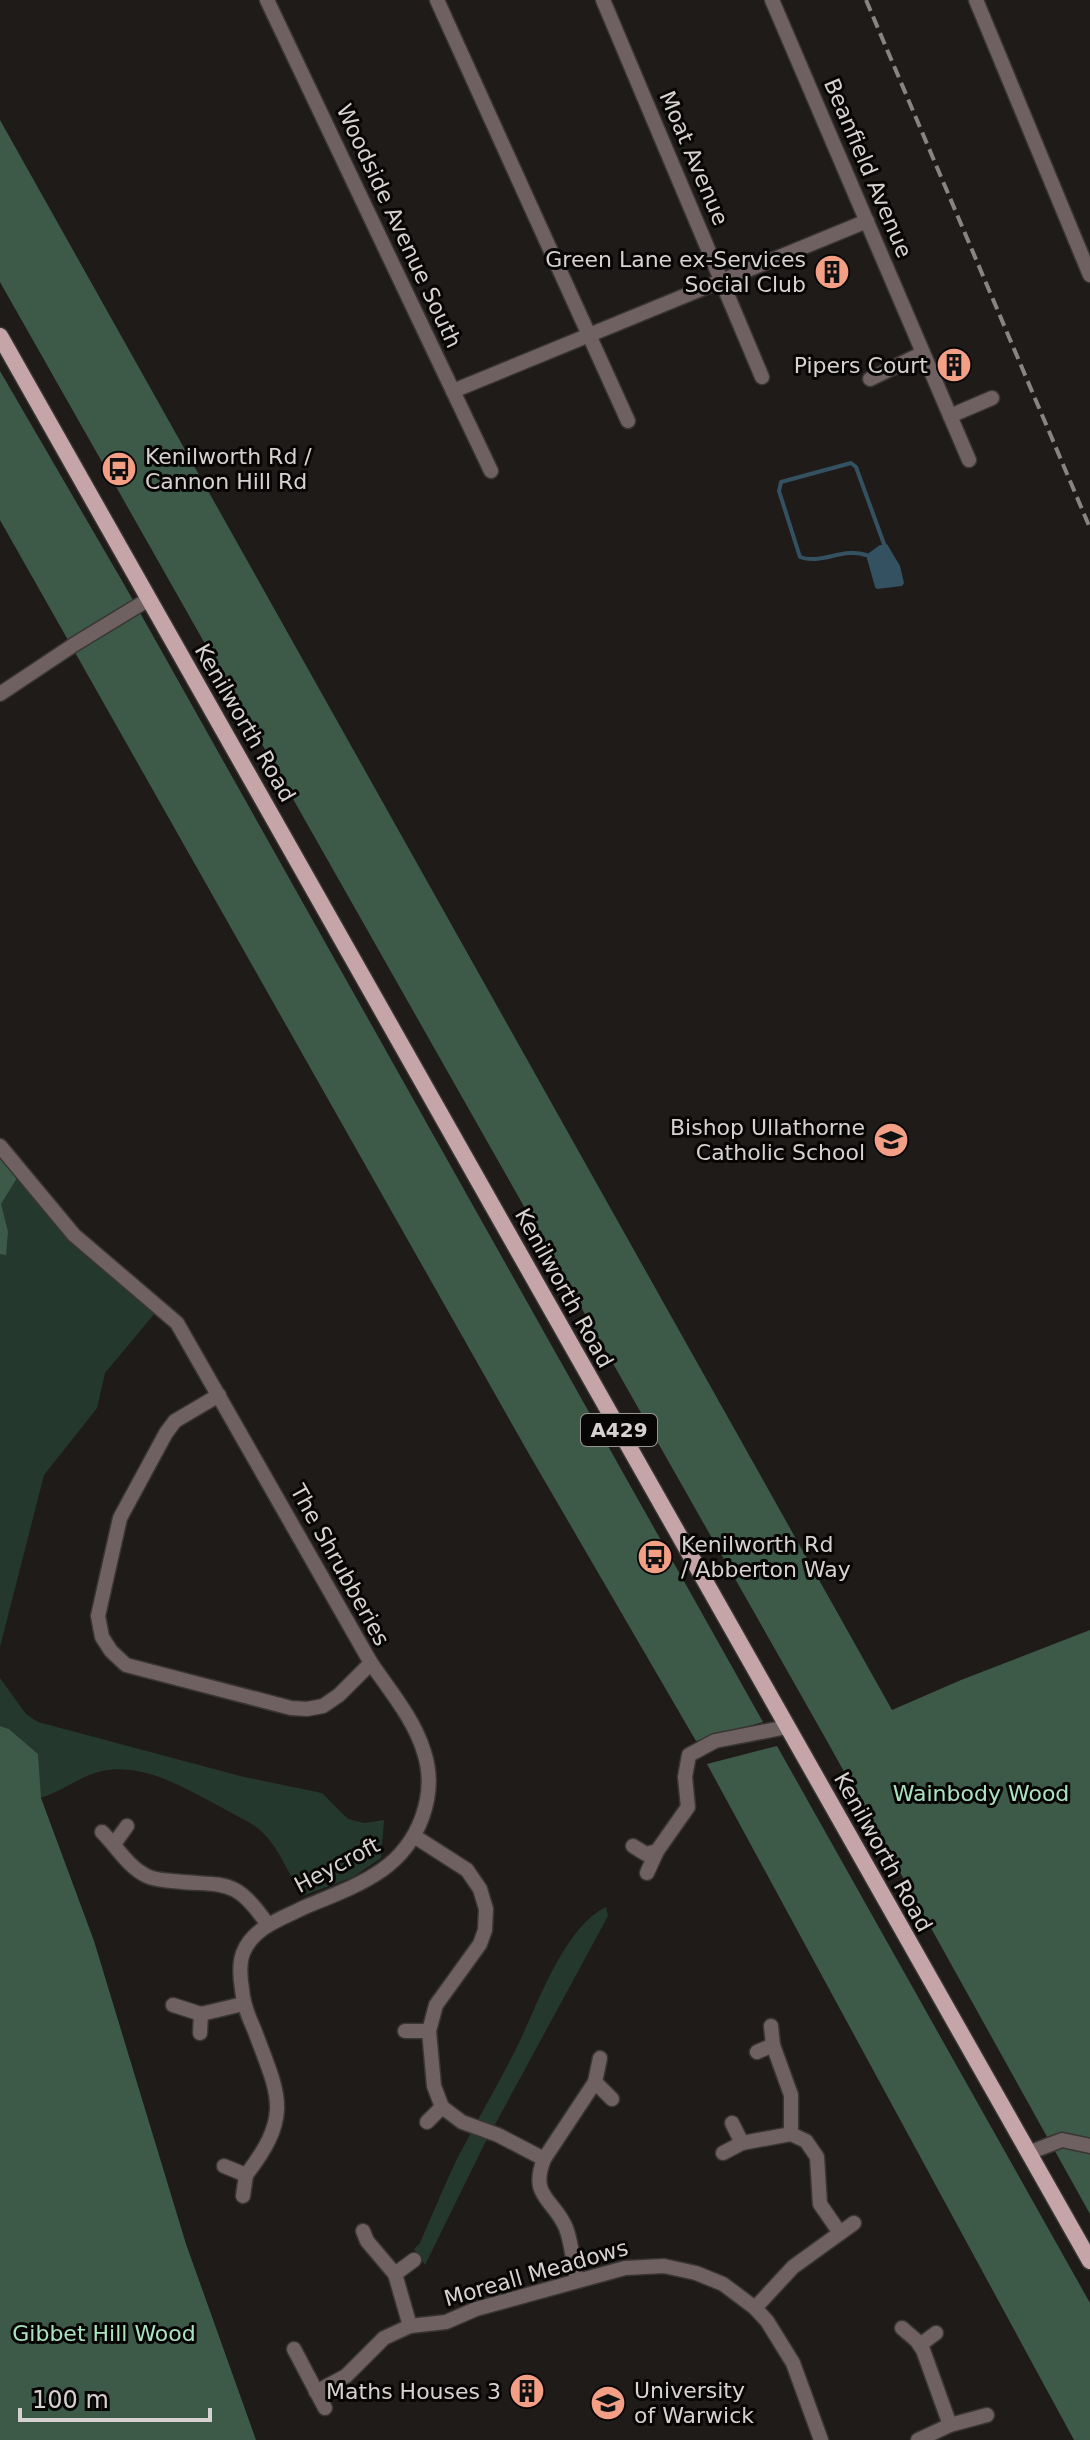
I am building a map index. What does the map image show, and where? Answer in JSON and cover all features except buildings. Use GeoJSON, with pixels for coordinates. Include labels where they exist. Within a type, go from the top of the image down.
{"type":"FeatureCollection","features":[{"type":"Feature","properties":{"kind":"main road","name":"Kenilworth Road"},"geometry":{"type":"LineString","coordinates":[[0,336],[1090,2261]]}},
{"type":"Feature","properties":{"kind":"street","name":"Woodside Avenue South"},"geometry":{"type":"LineString","coordinates":[[267,0],[491,471]]}},
{"type":"Feature","properties":{"kind":"street"},"geometry":{"type":"LineString","coordinates":[[437,0],[628,421]]}},
{"type":"Feature","properties":{"kind":"street","name":"Moat Avenue"},"geometry":{"type":"LineString","coordinates":[[603,0],[762,377]]}},
{"type":"Feature","properties":{"kind":"street","name":"Beanfield Avenue"},"geometry":{"type":"LineString","coordinates":[[772,0],[969,460]]}},
{"type":"Feature","properties":{"kind":"street"},"geometry":{"type":"LineString","coordinates":[[976,0],[1090,275]]}},
{"type":"Feature","properties":{"kind":"street"},"geometry":{"type":"LineString","coordinates":[[453,391],[867,221]]}},
{"type":"Feature","properties":{"kind":"street"},"geometry":{"type":"LineString","coordinates":[[870,379],[923,353]]}},
{"type":"Feature","properties":{"kind":"street"},"geometry":{"type":"LineString","coordinates":[[950,416],[992,398]]}},
{"type":"Feature","properties":{"kind":"street"},"geometry":{"type":"LineString","coordinates":[[0,694],[149,599]]}},
{"type":"Feature","properties":{"kind":"street","name":"The Shrubberies"},"geometry":{"type":"LineString","coordinates":[[0,1146],[74,1235],[177,1323],[219,1395],[371,1663],[339,1695],[323,1706],[291,1708],[126,1665],[102,1637],[98,1616],[120,1518],[175,1421],[219,1395]]}},
{"type":"Feature","properties":{"kind":"street","name":"Heycroft"},"geometry":{"type":"LineString","coordinates":[[243,2196],[246,2175],[272,2137],[278,2098],[243,2004],[242,1955],[254,1936],[268,1925],[382,1870],[414,1836],[423,1815],[429,1775],[424,1750],[403,1710],[371,1663]]}},
{"type":"Feature","properties":{"kind":"street"},"geometry":{"type":"LineString","coordinates":[[647,1873],[657,1851],[688,1807],[685,1777],[689,1755],[715,1741],[787,1727]]}},
{"type":"Feature","properties":{"kind":"street"},"geometry":{"type":"LineString","coordinates":[[114,1844],[127,1826]]}},
{"type":"Feature","properties":{"kind":"street"},"geometry":{"type":"LineString","coordinates":[[102,1832],[133,1866],[148,1876],[182,1882],[220,1882],[254,1905],[268,1925]]}},
{"type":"Feature","properties":{"kind":"street"},"geometry":{"type":"LineString","coordinates":[[414,1836],[467,1870],[480,1889],[486,1909],[485,1930],[480,1944],[436,2005],[429,2031],[434,2086],[442,2107],[462,2122],[498,2135],[544,2159]]}},
{"type":"Feature","properties":{"kind":"street"},"geometry":{"type":"LineString","coordinates":[[633,1846],[646,1854],[657,1851]]}},
{"type":"Feature","properties":{"kind":"street"},"geometry":{"type":"LineString","coordinates":[[173,2005],[201,2014],[243,2004]]}},
{"type":"Feature","properties":{"kind":"street"},"geometry":{"type":"LineString","coordinates":[[200,2033],[201,2014]]}},
{"type":"Feature","properties":{"kind":"street"},"geometry":{"type":"LineString","coordinates":[[771,2026],[773,2045],[791,2095],[791,2134]]}},
{"type":"Feature","properties":{"kind":"street"},"geometry":{"type":"LineString","coordinates":[[405,2031],[429,2031]]}},
{"type":"Feature","properties":{"kind":"street"},"geometry":{"type":"LineString","coordinates":[[757,2052],[773,2045]]}},
{"type":"Feature","properties":{"kind":"street"},"geometry":{"type":"LineString","coordinates":[[577,2280],[566,2227],[541,2194],[539,2172],[544,2159],[595,2082],[600,2058]]}},
{"type":"Feature","properties":{"kind":"street"},"geometry":{"type":"LineString","coordinates":[[595,2082],[612,2099]]}},
{"type":"Feature","properties":{"kind":"street"},"geometry":{"type":"LineString","coordinates":[[427,2122],[442,2107]]}},
{"type":"Feature","properties":{"kind":"street"},"geometry":{"type":"LineString","coordinates":[[732,2123],[742,2143]]}},
{"type":"Feature","properties":{"kind":"street"},"geometry":{"type":"LineString","coordinates":[[723,2153],[742,2143],[791,2134],[806,2141],[815,2151],[820,2204],[840,2233]]}},
{"type":"Feature","properties":{"kind":"street"},"geometry":{"type":"LineString","coordinates":[[1028,2153],[1062,2140],[1090,2146]]}},
{"type":"Feature","properties":{"kind":"street"},"geometry":{"type":"LineString","coordinates":[[224,2166],[246,2175]]}},
{"type":"Feature","properties":{"kind":"street"},"geometry":{"type":"LineString","coordinates":[[755,2308],[793,2267],[854,2223]]}},
{"type":"Feature","properties":{"kind":"street"},"geometry":{"type":"LineString","coordinates":[[363,2231],[367,2241],[395,2274],[410,2326]]}},
{"type":"Feature","properties":{"kind":"street"},"geometry":{"type":"LineString","coordinates":[[395,2274],[414,2260]]}},
{"type":"Feature","properties":{"kind":"street","name":"Moreall Meadows"},"geometry":{"type":"LineString","coordinates":[[316,2392],[346,2376],[384,2338],[410,2326],[446,2322],[476,2309],[625,2268],[664,2266],[709,2278],[735,2292],[755,2308],[786,2350],[821,2440]]}},
{"type":"Feature","properties":{"kind":"street"},"geometry":{"type":"LineString","coordinates":[[902,2328],[920,2345],[950,2425]]}},
{"type":"Feature","properties":{"kind":"street"},"geometry":{"type":"LineString","coordinates":[[920,2345],[936,2333]]}},
{"type":"Feature","properties":{"kind":"street"},"geometry":{"type":"LineString","coordinates":[[294,2349],[325,2408]]}},
{"type":"Feature","properties":{"kind":"street"},"geometry":{"type":"LineString","coordinates":[[918,2440],[950,2425],[987,2415]]}},
{"type":"Feature","properties":{"kind":"green space","name":"Wainbody Wood"},"geometry":{"type":"Polygon","coordinates":[[[0,120],[892,1710],[1090,1630],[1090,2146],[1085,2145],[1090,2154],[1090,2214],[827,1741],[0,282],[0,120]]]}},
{"type":"Feature","properties":{"kind":"green space"},"geometry":{"type":"Polygon","coordinates":[[[0,371],[125,586],[763,1722],[696,1741],[529,1454],[0,520],[0,371]]]}},
{"type":"Feature","properties":{"kind":"green space"},"geometry":{"type":"Polygon","coordinates":[[[0,1157],[66,1238],[155,1313],[105,1373],[97,1408],[44,1475],[0,1647],[0,1157]]]}},
{"type":"Feature","properties":{"kind":"green space"},"geometry":{"type":"Polygon","coordinates":[[[0,1157],[17,1178],[1,1204],[8,1232],[6,1255],[0,1254],[0,1157]]]}},
{"type":"Feature","properties":{"kind":"green space"},"geometry":{"type":"Polygon","coordinates":[[[0,1678],[26,1714],[38,1722],[244,1777],[322,1793],[348,1819],[364,1823],[384,1820],[381,1858],[353,1877],[302,1896],[278,1853],[260,1830],[198,1795],[151,1774],[118,1769],[102,1771],[40,1798],[38,1754],[9,1729],[0,1726],[0,1678]]]}},
{"type":"Feature","properties":{"kind":"green space","name":"Gibbet Hill Wood"},"geometry":{"type":"Polygon","coordinates":[[[0,1726],[9,1729],[38,1754],[41,1798],[94,1941],[186,2244],[256,2440],[0,2440],[0,1726]]]}},
{"type":"Feature","properties":{"kind":"green space"},"geometry":{"type":"Polygon","coordinates":[[[777,1746],[1090,2303],[1090,2440],[1074,2440],[707,1764],[777,1746]]]}},
{"type":"Feature","properties":{"kind":"green space"},"geometry":{"type":"Polygon","coordinates":[[[606,1907],[608,1916],[485,2143],[425,2265],[414,2249],[420,2243],[457,2159],[511,2059],[565,1948],[591,1917],[606,1907]]]}},
{"type":"Feature","properties":{"kind":"water"},"geometry":{"type":"Polygon","coordinates":[[[887,544],[900,566],[904,583],[902,586],[877,589],[866,555],[887,544]]]}},
{"type":"Feature","properties":{"kind":"waterway"},"geometry":{"type":"LineString","coordinates":[[866,555],[849,553],[816,559],[800,557],[779,491],[781,482],[851,463],[856,467],[884,544]]}},
{"type":"Feature","properties":{"kind":"railway"},"geometry":{"type":"LineString","coordinates":[[866,0],[1090,528]]}},
{"type":"Feature","properties":{"kind":"place","name":"Green Lane ex-Services Social Club"},"geometry":{"type":"Point","coordinates":[832,272]}},
{"type":"Feature","properties":{"kind":"place","name":"Pipers Court"},"geometry":{"type":"Point","coordinates":[954,365]}},
{"type":"Feature","properties":{"kind":"place","name":"Kenilworth Rd / Cannon Hill Rd"},"geometry":{"type":"Point","coordinates":[119,469]}},
{"type":"Feature","properties":{"kind":"place","name":"Bishop Ullathorne Catholic School"},"geometry":{"type":"Point","coordinates":[891,1140]}},
{"type":"Feature","properties":{"kind":"place","name":"Kenilworth Rd / Abberton Way"},"geometry":{"type":"Point","coordinates":[655,1557]}},
{"type":"Feature","properties":{"kind":"place","name":"Maths Houses 3"},"geometry":{"type":"Point","coordinates":[527,2391]}},
{"type":"Feature","properties":{"kind":"place","name":"University of Warwick"},"geometry":{"type":"Point","coordinates":[608,2403]}}]}
